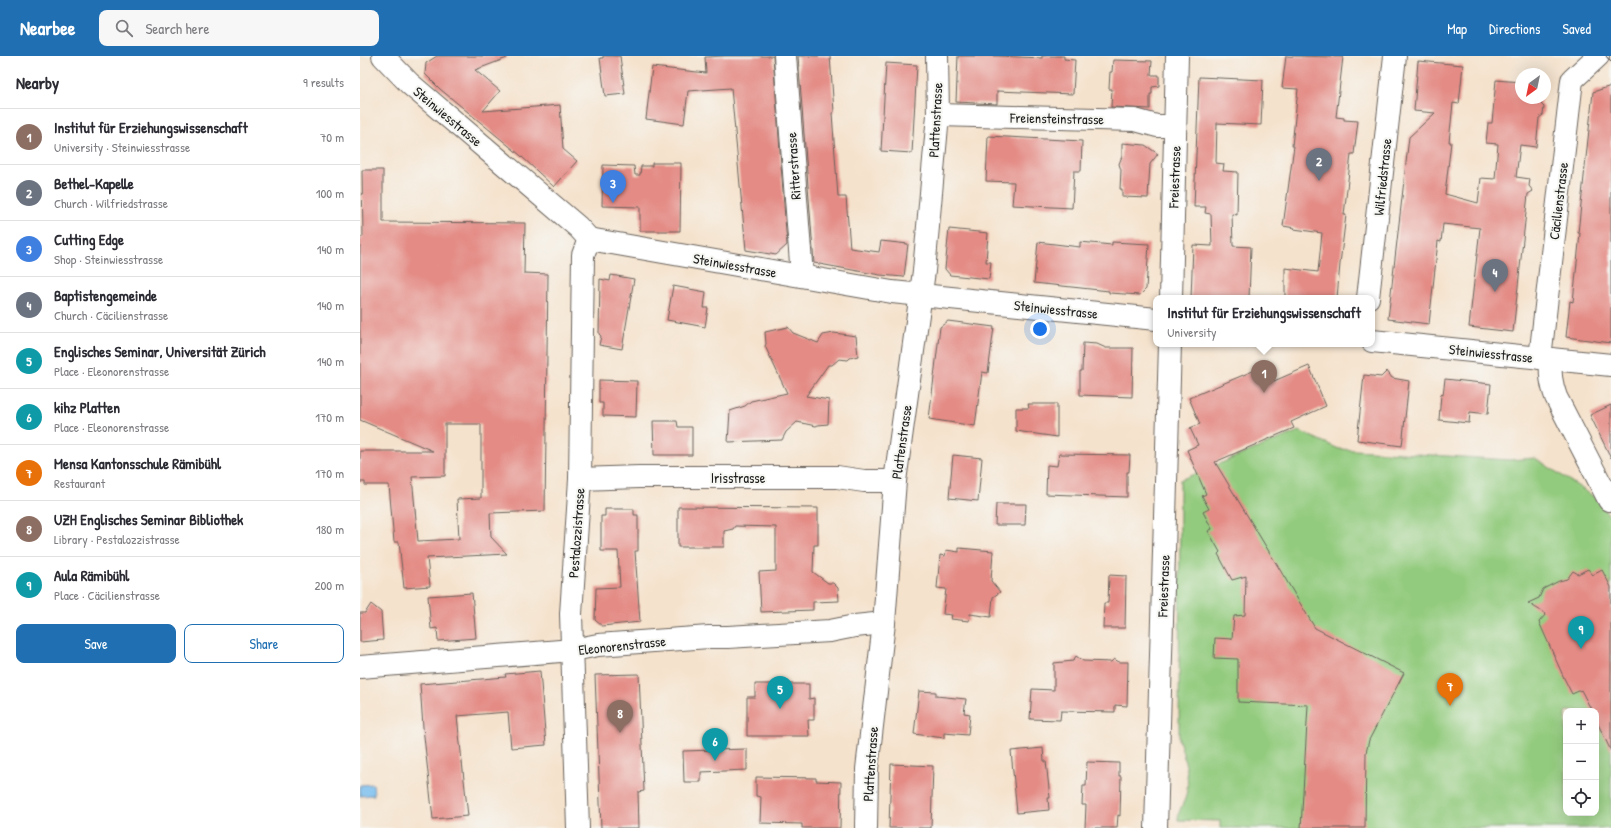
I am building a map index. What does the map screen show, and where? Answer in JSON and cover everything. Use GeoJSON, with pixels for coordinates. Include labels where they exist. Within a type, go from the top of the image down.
{"type":"FeatureCollection","features":[{"type":"Feature","properties":{"kind":"street","name":"Steinwiesstrasse"},"geometry":{"type":"LineString","coordinates":[[382,56],[410,84],[578,227],[589,239],[920,296],[1153,319]]}},
{"type":"Feature","properties":{"kind":"street","name":"Ritterstrasse"},"geometry":{"type":"LineString","coordinates":[[785,56],[802,276]]}},
{"type":"Feature","properties":{"kind":"street","name":"Plattenstrasse"},"geometry":{"type":"LineString","coordinates":[[866,828],[867,769],[884,623],[895,481],[920,296],[938,115],[937,56]]}},
{"type":"Feature","properties":{"kind":"street","name":"Freiestrasse"},"geometry":{"type":"LineString","coordinates":[[1171,295],[1177,56]]}},
{"type":"Feature","properties":{"kind":"street","name":"Wilfriedstrasse"},"geometry":{"type":"LineString","coordinates":[[1368,295],[1395,56]]}},
{"type":"Feature","properties":{"kind":"street","name":"Cäcilienstrasse"},"geometry":{"type":"LineString","coordinates":[[1598,56],[1572,80],[1546,359],[1556,397],[1609,500]]}},
{"type":"Feature","properties":{"kind":"street","name":"Freiensteinstrasse"},"geometry":{"type":"LineString","coordinates":[[938,115],[1135,120],[1157,126],[1175,126]]}},
{"type":"Feature","properties":{"kind":"street","name":"Pestalozzistrasse"},"geometry":{"type":"LineString","coordinates":[[578,828],[571,614],[580,479],[583,255],[589,239]]}},
{"type":"Feature","properties":{"kind":"street","name":"Steinwiesstrasse"},"geometry":{"type":"LineString","coordinates":[[1375,341],[1611,365]]}},
{"type":"Feature","properties":{"kind":"street","name":"Freiestrasse"},"geometry":{"type":"LineString","coordinates":[[1156,828],[1170,347]]}},
{"type":"Feature","properties":{"kind":"street","name":"Irisstrasse"},"geometry":{"type":"LineString","coordinates":[[580,479],[639,477],[837,477],[864,481],[895,481]]}},
{"type":"Feature","properties":{"kind":"street","name":"Eleonorenstrasse"},"geometry":{"type":"LineString","coordinates":[[360,667],[573,650],[598,645],[709,636],[830,631],[855,626],[884,623]]}},
{"type":"Feature","properties":{"kind":"green space"},"geometry":{"type":"Polygon","coordinates":[[[1299,431],[1339,449],[1509,460],[1535,458],[1596,498],[1611,518],[1611,828],[1220,828],[1220,821],[1178,820],[1179,812],[1187,792],[1185,762],[1179,740],[1180,480],[1299,431]]]}},
{"type":"Feature","properties":{"kind":"water"},"geometry":{"type":"Polygon","coordinates":[[[373,784],[374,795],[360,796],[360,785],[373,784]]]}},
{"type":"Feature","properties":{"kind":"building"},"geometry":{"type":"Polygon","coordinates":[[[437,56],[507,56],[507,58],[475,70],[500,91],[483,111],[560,105],[563,149],[577,161],[554,187],[520,155],[440,89],[425,74],[426,63],[437,56]]]}},
{"type":"Feature","properties":{"kind":"building"},"geometry":{"type":"Polygon","coordinates":[[[603,56],[620,56],[625,94],[605,96],[600,58],[603,58],[603,56]]]}},
{"type":"Feature","properties":{"kind":"building"},"geometry":{"type":"Polygon","coordinates":[[[773,56],[787,245],[776,255],[746,250],[731,88],[688,91],[684,124],[646,119],[652,67],[706,73],[705,57],[773,56]]]}},
{"type":"Feature","properties":{"kind":"building"},"geometry":{"type":"Polygon","coordinates":[[[798,56],[830,56],[834,112],[832,113],[838,197],[846,197],[850,248],[879,252],[881,241],[908,244],[904,277],[880,275],[814,263],[798,56]]]}},
{"type":"Feature","properties":{"kind":"building"},"geometry":{"type":"Polygon","coordinates":[[[958,56],[1042,58],[1042,56],[1064,56],[1064,59],[1075,60],[1073,94],[997,91],[997,104],[956,102],[958,56]]]}},
{"type":"Feature","properties":{"kind":"building"},"geometry":{"type":"Polygon","coordinates":[[[1286,56],[1343,57],[1336,117],[1344,118],[1344,120],[1358,121],[1354,154],[1351,154],[1337,295],[1285,295],[1285,268],[1318,272],[1322,233],[1283,226],[1294,146],[1292,146],[1298,89],[1282,88],[1286,56]]]}},
{"type":"Feature","properties":{"kind":"building"},"geometry":{"type":"Polygon","coordinates":[[[1113,60],[1152,61],[1151,75],[1159,75],[1159,86],[1152,87],[1152,94],[1150,94],[1150,109],[1111,107],[1112,89],[1109,89],[1110,72],[1112,72],[1113,60]]]}},
{"type":"Feature","properties":{"kind":"building"},"geometry":{"type":"Polygon","coordinates":[[[1418,61],[1463,65],[1459,104],[1453,103],[1449,142],[1451,142],[1445,194],[1478,203],[1481,178],[1495,179],[1498,144],[1486,143],[1488,123],[1492,123],[1496,80],[1515,82],[1515,104],[1541,104],[1544,107],[1543,115],[1539,118],[1536,147],[1520,145],[1516,177],[1530,179],[1529,186],[1533,191],[1528,194],[1513,332],[1469,327],[1480,228],[1443,224],[1441,242],[1438,241],[1429,324],[1388,319],[1409,137],[1435,113],[1414,111],[1418,61]]]}},
{"type":"Feature","properties":{"kind":"building"},"geometry":{"type":"Polygon","coordinates":[[[886,63],[917,65],[912,153],[881,151],[886,63]]]}},
{"type":"Feature","properties":{"kind":"building"},"geometry":{"type":"Polygon","coordinates":[[[1199,77],[1263,80],[1261,125],[1217,123],[1216,163],[1224,164],[1223,171],[1238,172],[1237,215],[1232,214],[1233,246],[1251,247],[1249,295],[1191,295],[1193,245],[1212,246],[1211,214],[1205,213],[1206,207],[1194,207],[1199,77]]]}},
{"type":"Feature","properties":{"kind":"building"},"geometry":{"type":"Polygon","coordinates":[[[1611,86],[1611,343],[1566,337],[1570,301],[1573,302],[1580,233],[1578,233],[1593,92],[1611,86]]]}},
{"type":"Feature","properties":{"kind":"building"},"geometry":{"type":"Polygon","coordinates":[[[988,136],[1082,141],[1081,171],[1074,171],[1072,208],[1012,205],[1014,182],[986,181],[988,136]]]}},
{"type":"Feature","properties":{"kind":"building"},"geometry":{"type":"Polygon","coordinates":[[[1122,143],[1145,145],[1158,154],[1150,164],[1148,198],[1122,197],[1122,189],[1120,189],[1121,170],[1119,164],[1122,156],[1122,143]]]}},
{"type":"Feature","properties":{"kind":"building"},"geometry":{"type":"Polygon","coordinates":[[[652,163],[681,163],[680,231],[640,231],[640,207],[602,206],[603,165],[634,166],[635,175],[640,175],[641,166],[652,166],[652,163]]]}},
{"type":"Feature","properties":{"kind":"building"},"geometry":{"type":"Polygon","coordinates":[[[362,170],[383,170],[383,222],[525,223],[524,273],[548,274],[545,511],[490,513],[491,537],[507,554],[427,558],[430,586],[404,588],[399,542],[394,542],[389,485],[365,485],[365,482],[360,482],[360,451],[433,451],[360,420],[360,237],[363,237],[362,170]],[[445,424],[445,476],[412,477],[418,541],[459,539],[457,499],[481,498],[481,424],[445,424]]]}},
{"type":"Feature","properties":{"kind":"building"},"geometry":{"type":"Polygon","coordinates":[[[949,229],[988,233],[986,262],[991,262],[989,279],[950,275],[945,269],[949,229]]]}},
{"type":"Feature","properties":{"kind":"building"},"geometry":{"type":"Polygon","coordinates":[[[1038,242],[1080,247],[1080,242],[1112,245],[1112,242],[1149,244],[1146,289],[1140,295],[1109,293],[1109,291],[1034,283],[1038,242]]]}},
{"type":"Feature","properties":{"kind":"building"},"geometry":{"type":"Polygon","coordinates":[[[611,275],[634,279],[622,349],[599,345],[601,336],[599,334],[600,279],[610,281],[611,275]]]}},
{"type":"Feature","properties":{"kind":"building"},"geometry":{"type":"Polygon","coordinates":[[[673,286],[706,292],[704,308],[708,308],[705,327],[667,320],[673,286]]]}},
{"type":"Feature","properties":{"kind":"building"},"geometry":{"type":"Polygon","coordinates":[[[948,321],[994,327],[988,373],[982,372],[975,426],[929,419],[940,327],[948,321]]]}},
{"type":"Feature","properties":{"kind":"building"},"geometry":{"type":"Polygon","coordinates":[[[788,327],[793,333],[818,343],[823,335],[834,333],[856,336],[858,356],[848,360],[839,359],[832,365],[828,365],[806,396],[829,400],[828,424],[816,426],[797,422],[786,432],[782,440],[728,442],[730,411],[745,406],[751,401],[787,393],[765,346],[765,332],[788,327]]]}},
{"type":"Feature","properties":{"kind":"building"},"geometry":{"type":"Polygon","coordinates":[[[1083,343],[1097,344],[1106,348],[1133,348],[1132,397],[1080,395],[1080,371],[1082,371],[1083,343]]]}},
{"type":"Feature","properties":{"kind":"building"},"geometry":{"type":"Polygon","coordinates":[[[1267,365],[1274,381],[1309,366],[1326,406],[1291,422],[1294,428],[1215,462],[1315,628],[1404,673],[1369,740],[1366,753],[1365,828],[1301,828],[1308,705],[1238,702],[1238,659],[1214,658],[1215,638],[1232,639],[1234,616],[1245,615],[1246,576],[1232,580],[1218,554],[1220,552],[1208,531],[1212,529],[1203,512],[1209,509],[1202,496],[1206,494],[1187,450],[1198,445],[1190,428],[1200,424],[1189,398],[1267,365]]]}},
{"type":"Feature","properties":{"kind":"building"},"geometry":{"type":"Polygon","coordinates":[[[1387,371],[1392,378],[1409,381],[1402,446],[1357,440],[1364,375],[1381,377],[1387,371]]]}},
{"type":"Feature","properties":{"kind":"building"},"geometry":{"type":"Polygon","coordinates":[[[1445,379],[1491,384],[1488,414],[1470,412],[1469,423],[1439,420],[1441,394],[1443,395],[1445,379]]]}},
{"type":"Feature","properties":{"kind":"building"},"geometry":{"type":"Polygon","coordinates":[[[599,380],[637,381],[636,417],[603,416],[603,403],[599,403],[599,380]]]}},
{"type":"Feature","properties":{"kind":"building"},"geometry":{"type":"Polygon","coordinates":[[[1028,404],[1057,404],[1057,437],[1016,431],[1016,408],[1029,408],[1028,404]]]}},
{"type":"Feature","properties":{"kind":"building"},"geometry":{"type":"Polygon","coordinates":[[[1611,405],[1611,458],[1590,415],[1611,405]]]}},
{"type":"Feature","properties":{"kind":"building"},"geometry":{"type":"Polygon","coordinates":[[[653,421],[677,421],[678,427],[692,427],[692,455],[654,455],[653,421]]]}},
{"type":"Feature","properties":{"kind":"building"},"geometry":{"type":"Polygon","coordinates":[[[1059,454],[1130,455],[1129,472],[1127,472],[1127,497],[1046,494],[1047,465],[1057,466],[1059,454]]]}},
{"type":"Feature","properties":{"kind":"building"},"geometry":{"type":"Polygon","coordinates":[[[953,455],[982,458],[978,501],[949,498],[953,455]]]}},
{"type":"Feature","properties":{"kind":"building"},"geometry":{"type":"Polygon","coordinates":[[[996,504],[1026,504],[1025,525],[995,525],[996,504]]]}},
{"type":"Feature","properties":{"kind":"building"},"geometry":{"type":"Polygon","coordinates":[[[678,507],[818,508],[818,545],[814,545],[813,572],[828,583],[833,583],[838,588],[839,601],[813,602],[813,610],[761,612],[759,572],[776,571],[776,527],[735,526],[733,529],[724,531],[724,547],[678,547],[678,507]]]}},
{"type":"Feature","properties":{"kind":"building"},"geometry":{"type":"Polygon","coordinates":[[[605,509],[634,509],[634,515],[638,515],[638,551],[635,551],[640,622],[602,626],[595,620],[596,588],[620,587],[618,551],[601,551],[601,516],[605,516],[605,509]]]}},
{"type":"Feature","properties":{"kind":"building"},"geometry":{"type":"Polygon","coordinates":[[[959,548],[993,551],[991,581],[1000,592],[993,597],[991,617],[970,614],[969,621],[951,619],[952,615],[943,614],[946,589],[937,588],[940,555],[945,556],[946,550],[959,552],[959,548]]]}},
{"type":"Feature","properties":{"kind":"building"},"geometry":{"type":"Polygon","coordinates":[[[1588,569],[1593,575],[1602,570],[1611,587],[1611,751],[1599,726],[1599,708],[1590,708],[1581,690],[1572,694],[1539,622],[1546,614],[1528,603],[1539,598],[1543,589],[1559,581],[1567,579],[1573,571],[1578,574],[1588,569]]]}},
{"type":"Feature","properties":{"kind":"building"},"geometry":{"type":"Polygon","coordinates":[[[1109,575],[1126,576],[1125,628],[1103,628],[1104,603],[1108,603],[1109,575]]]}},
{"type":"Feature","properties":{"kind":"building"},"geometry":{"type":"Polygon","coordinates":[[[472,593],[476,638],[438,641],[437,628],[431,629],[428,596],[472,593]]]}},
{"type":"Feature","properties":{"kind":"building"},"geometry":{"type":"Polygon","coordinates":[[[371,604],[381,612],[383,640],[360,642],[360,613],[365,613],[371,604]]]}},
{"type":"Feature","properties":{"kind":"building"},"geometry":{"type":"Polygon","coordinates":[[[1076,656],[1083,661],[1111,662],[1114,659],[1119,662],[1128,662],[1127,706],[1115,705],[1115,712],[1061,711],[1060,720],[1030,719],[1032,689],[1054,690],[1054,663],[1073,661],[1076,656]]]}},
{"type":"Feature","properties":{"kind":"building"},"geometry":{"type":"Polygon","coordinates":[[[540,671],[546,745],[511,748],[508,712],[457,716],[468,816],[433,819],[420,684],[506,677],[505,674],[540,671]]]}},
{"type":"Feature","properties":{"kind":"building"},"geometry":{"type":"Polygon","coordinates":[[[639,674],[644,791],[638,792],[639,828],[601,828],[595,675],[639,674]]]}},
{"type":"Feature","properties":{"kind":"building"},"geometry":{"type":"Polygon","coordinates":[[[755,684],[809,684],[809,699],[814,698],[814,720],[808,720],[809,736],[747,736],[747,697],[755,697],[755,684]]]}},
{"type":"Feature","properties":{"kind":"building"},"geometry":{"type":"Polygon","coordinates":[[[919,691],[936,692],[936,696],[966,699],[964,713],[970,714],[968,735],[944,733],[944,738],[914,734],[919,691]]]}},
{"type":"Feature","properties":{"kind":"building"},"geometry":{"type":"Polygon","coordinates":[[[1043,748],[1050,798],[1048,798],[1049,810],[1017,813],[1011,751],[1043,748]]]}},
{"type":"Feature","properties":{"kind":"building"},"geometry":{"type":"Polygon","coordinates":[[[747,749],[747,770],[701,772],[701,782],[684,782],[683,751],[747,749]]]}},
{"type":"Feature","properties":{"kind":"building"},"geometry":{"type":"Polygon","coordinates":[[[1087,762],[1119,763],[1119,776],[1121,776],[1120,816],[1118,815],[1117,828],[1085,828],[1086,805],[1082,805],[1083,786],[1086,786],[1087,762]]]}},
{"type":"Feature","properties":{"kind":"building"},"geometry":{"type":"Polygon","coordinates":[[[891,764],[933,766],[931,828],[889,828],[891,764]]]}},
{"type":"Feature","properties":{"kind":"building"},"geometry":{"type":"Polygon","coordinates":[[[756,777],[816,778],[816,781],[841,782],[840,828],[802,828],[802,824],[760,823],[761,797],[756,796],[756,777]]]}},
{"type":"Feature","properties":{"kind":"tram line"},"geometry":{"type":"LineString","coordinates":[[1606,56],[1611,62]]}},
{"type":"Feature","properties":{"kind":"place","name":"Bethel-Kapelle"},"geometry":{"type":"Point","coordinates":[1319,181]}},
{"type":"Feature","properties":{"kind":"place","name":"Cutting Edge"},"geometry":{"type":"Point","coordinates":[613,203]}},
{"type":"Feature","properties":{"kind":"place","name":"Baptistengemeinde"},"geometry":{"type":"Point","coordinates":[1495,292]}},
{"type":"Feature","properties":{"kind":"place","name":"Institut für Erziehungswissenschaft"},"geometry":{"type":"Point","coordinates":[1264,393]}},
{"type":"Feature","properties":{"kind":"place","name":"Aula Rämibühl"},"geometry":{"type":"Point","coordinates":[1581,649]}},
{"type":"Feature","properties":{"kind":"place","name":"Mensa Kantonsschule Rämibühl"},"geometry":{"type":"Point","coordinates":[1450,706]}},
{"type":"Feature","properties":{"kind":"place","name":"Englisches Seminar, Universität Zürich"},"geometry":{"type":"Point","coordinates":[780,709]}},
{"type":"Feature","properties":{"kind":"place","name":"UZH Englisches Seminar Bibliothek"},"geometry":{"type":"Point","coordinates":[620,733]}},
{"type":"Feature","properties":{"kind":"place","name":"kihz Platten"},"geometry":{"type":"Point","coordinates":[715,761]}}]}
